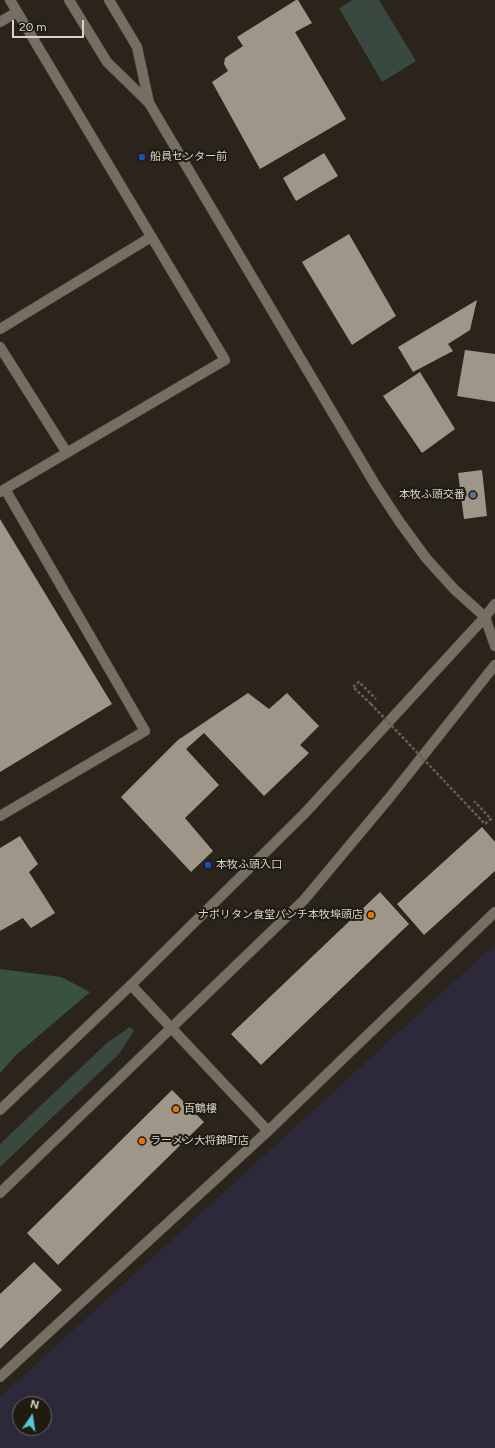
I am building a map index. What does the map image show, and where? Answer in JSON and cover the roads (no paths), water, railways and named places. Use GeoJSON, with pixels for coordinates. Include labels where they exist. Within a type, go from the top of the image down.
{"type":"FeatureCollection","features":[{"type":"Feature","properties":{"kind":"street"},"geometry":{"type":"LineString","coordinates":[[0,816],[145,731],[3,490],[225,360],[10,0]]}},
{"type":"Feature","properties":{"kind":"street"},"geometry":{"type":"LineString","coordinates":[[69,0],[107,62],[149,103],[376,486],[426,558],[454,589],[490,618],[495,646]]}},
{"type":"Feature","properties":{"kind":"street"},"geometry":{"type":"LineString","coordinates":[[109,0],[137,47],[149,103]]}},
{"type":"Feature","properties":{"kind":"street"},"geometry":{"type":"LineString","coordinates":[[0,22],[17,12]]}},
{"type":"Feature","properties":{"kind":"street"},"geometry":{"type":"LineString","coordinates":[[0,329],[151,237]]}},
{"type":"Feature","properties":{"kind":"street"},"geometry":{"type":"LineString","coordinates":[[0,347],[67,453]]}},
{"type":"Feature","properties":{"kind":"street"},"geometry":{"type":"LineString","coordinates":[[0,1110],[131,985],[304,814],[490,618],[495,604]]}},
{"type":"Feature","properties":{"kind":"street"},"geometry":{"type":"LineString","coordinates":[[0,1193],[304,900],[390,797],[495,665]]}},
{"type":"Feature","properties":{"kind":"street"},"geometry":{"type":"LineString","coordinates":[[0,1377],[268,1131],[495,912]]}},
{"type":"Feature","properties":{"kind":"street"},"geometry":{"type":"LineString","coordinates":[[131,985],[268,1131]]}},
{"type":"Feature","properties":{"kind":"place","name":"船員センター前"},"geometry":{"type":"Point","coordinates":[142,157]}},
{"type":"Feature","properties":{"kind":"place","name":"本牧ふ頭交番"},"geometry":{"type":"Point","coordinates":[473,495]}},
{"type":"Feature","properties":{"kind":"place","name":"本牧ふ頭入口"},"geometry":{"type":"Point","coordinates":[208,865]}},
{"type":"Feature","properties":{"kind":"place","name":"ナポリタン食堂パンチ本牧埠頭店"},"geometry":{"type":"Point","coordinates":[371,915]}},
{"type":"Feature","properties":{"kind":"place","name":"百鶴樓"},"geometry":{"type":"Point","coordinates":[176,1109]}},
{"type":"Feature","properties":{"kind":"place","name":"ラーメン大将錦町店"},"geometry":{"type":"Point","coordinates":[142,1141]}}]}
